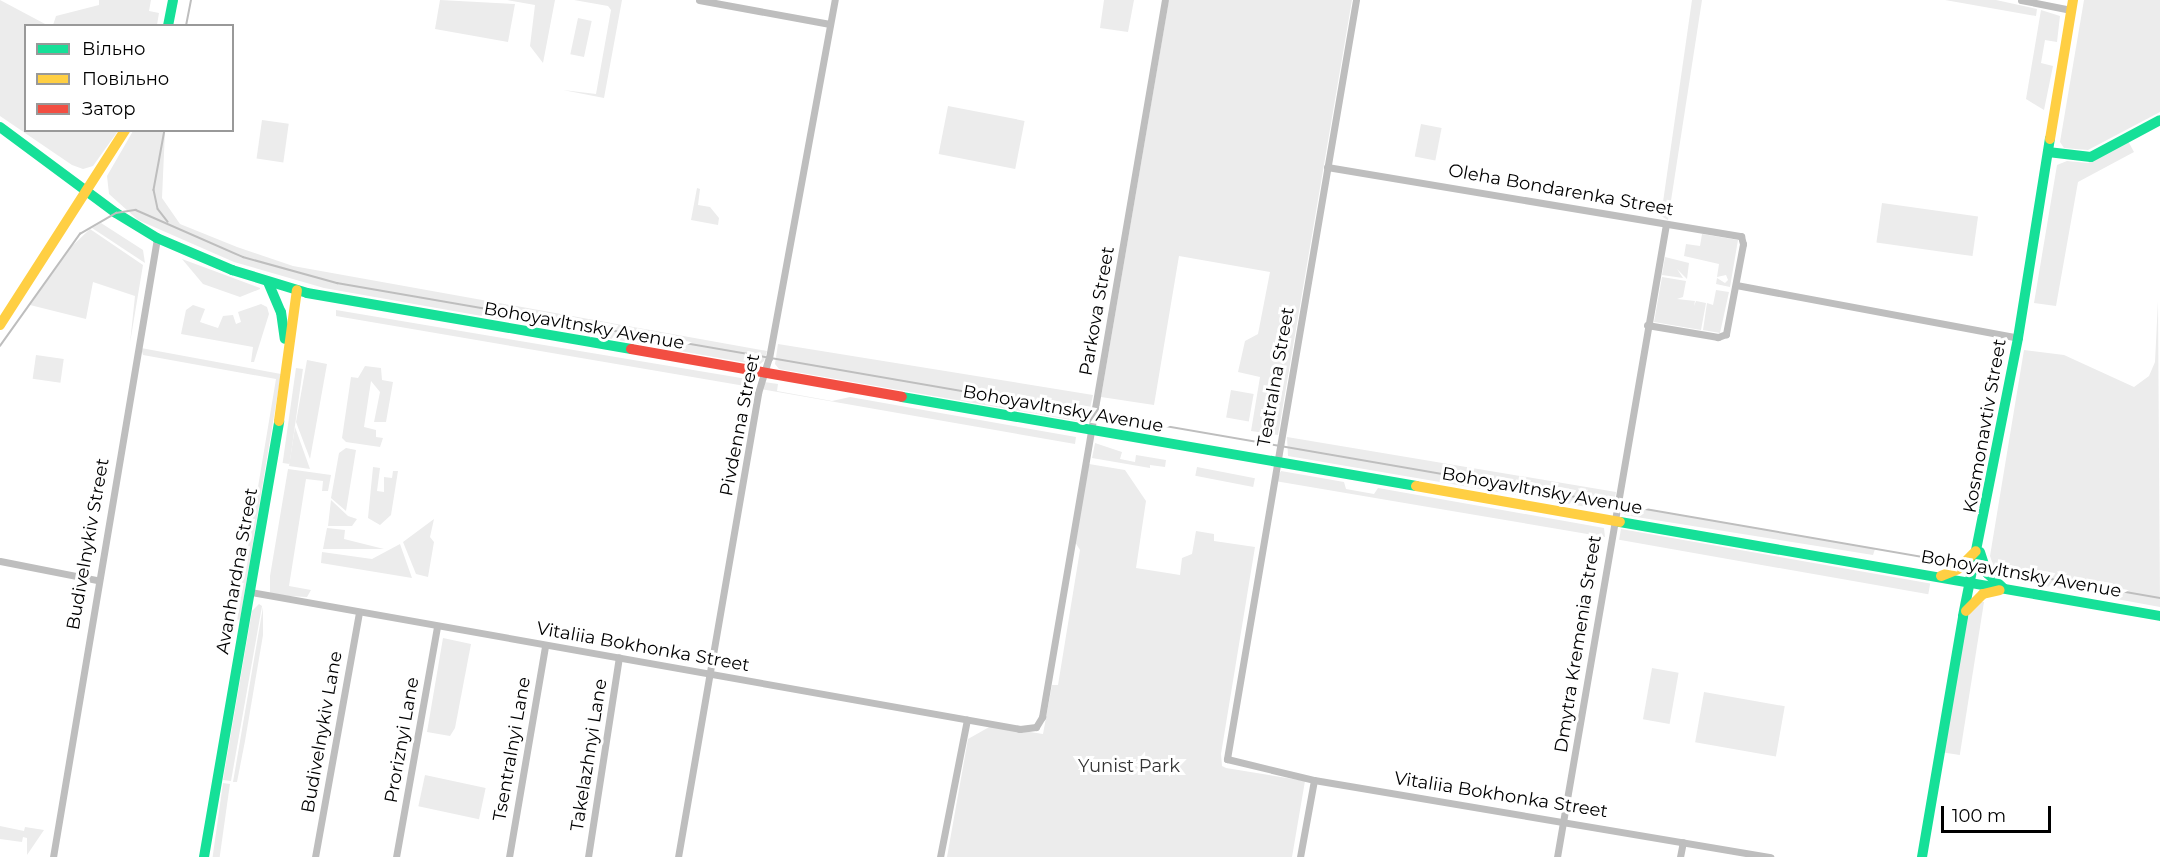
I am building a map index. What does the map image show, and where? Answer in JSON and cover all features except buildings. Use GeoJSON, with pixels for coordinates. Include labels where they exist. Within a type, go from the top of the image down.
{"type":"FeatureCollection","features":[{"type":"Feature","properties":{"kind":"main road"},"geometry":{"type":"LineString","coordinates":[[168,24],[173,0]]}},
{"type":"Feature","properties":{"kind":"main road","name":"Kosmonavtiv Street"},"geometry":{"type":"LineString","coordinates":[[1923,857],[1963,616],[1979,546],[2018,338],[2072,5]]}},
{"type":"Feature","properties":{"kind":"main road"},"geometry":{"type":"LineString","coordinates":[[2048,152],[2091,157],[2160,120]]}},
{"type":"Feature","properties":{"kind":"main road","name":"Bohoyavltnsky Avenue"},"geometry":{"type":"LineString","coordinates":[[0,127],[157,238],[268,282],[297,290],[764,374],[1941,576],[2006,590],[2160,616]]}},
{"type":"Feature","properties":{"kind":"main road"},"geometry":{"type":"LineString","coordinates":[[1,321],[88,191],[124,132]]}},
{"type":"Feature","properties":{"kind":"main road"},"geometry":{"type":"LineString","coordinates":[[268,282],[280,312],[287,348]]}},
{"type":"Feature","properties":{"kind":"main road","name":"Avanhardna Street"},"geometry":{"type":"LineString","coordinates":[[204,857],[286,382],[287,348],[297,290]]}},
{"type":"Feature","properties":{"kind":"main road"},"geometry":{"type":"LineString","coordinates":[[1941,576],[1965,564],[1979,546]]}},
{"type":"Feature","properties":{"kind":"main road"},"geometry":{"type":"LineString","coordinates":[[1979,546],[1987,573],[2006,590]]}},
{"type":"Feature","properties":{"kind":"main road"},"geometry":{"type":"LineString","coordinates":[[1963,616],[1983,594],[2006,590]]}},
{"type":"Feature","properties":{"kind":"street"},"geometry":{"type":"LineString","coordinates":[[699,0],[830,24]]}},
{"type":"Feature","properties":{"kind":"street","name":"Pivdenna Street"},"geometry":{"type":"LineString","coordinates":[[678,857],[708,673],[835,0]]}},
{"type":"Feature","properties":{"kind":"street","name":"Parkova Street"},"geometry":{"type":"LineString","coordinates":[[1032,729],[1042,717],[1165,0]]}},
{"type":"Feature","properties":{"kind":"street","name":"Teatralna Street"},"geometry":{"type":"LineString","coordinates":[[1227,759],[1356,0]]}},
{"type":"Feature","properties":{"kind":"street"},"geometry":{"type":"LineString","coordinates":[[2022,0],[2072,5]]}},
{"type":"Feature","properties":{"kind":"street","name":"Oleha Bondarenka Street"},"geometry":{"type":"LineString","coordinates":[[1327,167],[1741,236],[1736,285],[1722,336],[1647,324]]}},
{"type":"Feature","properties":{"kind":"street","name":"Dmytra Kremenia Street"},"geometry":{"type":"LineString","coordinates":[[1557,857],[1666,224]]}},
{"type":"Feature","properties":{"kind":"street","name":"Budivelnykiv Street"},"geometry":{"type":"LineString","coordinates":[[53,857],[97,580],[157,238]]}},
{"type":"Feature","properties":{"kind":"street"},"geometry":{"type":"LineString","coordinates":[[1736,285],[2018,338]]}},
{"type":"Feature","properties":{"kind":"street"},"geometry":{"type":"LineString","coordinates":[[0,561],[97,580]]}},
{"type":"Feature","properties":{"kind":"street","name":"Vitaliia Bokhonka Street"},"geometry":{"type":"LineString","coordinates":[[250,592],[967,720],[1032,729]]}},
{"type":"Feature","properties":{"kind":"street","name":"Budivelnykiv Lane"},"geometry":{"type":"LineString","coordinates":[[315,857],[359,612]]}},
{"type":"Feature","properties":{"kind":"street","name":"Proriznyi Lane"},"geometry":{"type":"LineString","coordinates":[[396,857],[437,627]]}},
{"type":"Feature","properties":{"kind":"street","name":"Tsentralnyi Lane"},"geometry":{"type":"LineString","coordinates":[[509,857],[545,646]]}},
{"type":"Feature","properties":{"kind":"street","name":"Takelazhnyi Lane"},"geometry":{"type":"LineString","coordinates":[[588,857],[619,657]]}},
{"type":"Feature","properties":{"kind":"street"},"geometry":{"type":"LineString","coordinates":[[940,857],[967,720]]}},
{"type":"Feature","properties":{"kind":"street","name":"Vitaliia Bokhonka Street"},"geometry":{"type":"LineString","coordinates":[[1227,759],[1314,780],[1563,820],[1771,857]]}},
{"type":"Feature","properties":{"kind":"street"},"geometry":{"type":"LineString","coordinates":[[1300,857],[1314,780]]}},
{"type":"Feature","properties":{"kind":"street"},"geometry":{"type":"LineString","coordinates":[[1680,857],[1683,842]]}},
{"type":"Feature","properties":{"kind":"green space"},"geometry":{"type":"Polygon","coordinates":[[[0,0],[45,24],[24,24],[24,132],[117,132],[93,166],[83,169],[72,165],[0,116],[0,0]]]}},
{"type":"Feature","properties":{"kind":"green space"},"geometry":{"type":"Polygon","coordinates":[[[99,0],[151,0],[149,11],[159,13],[157,24],[53,24],[56,16],[99,5],[99,0]]]}},
{"type":"Feature","properties":{"kind":"green space"},"geometry":{"type":"Polygon","coordinates":[[[440,0],[515,4],[508,42],[435,29],[440,0]]]}},
{"type":"Feature","properties":{"kind":"green space"},"geometry":{"type":"Polygon","coordinates":[[[507,0],[555,0],[543,63],[530,46],[535,5],[507,0]]]}},
{"type":"Feature","properties":{"kind":"green space"},"geometry":{"type":"Polygon","coordinates":[[[574,0],[622,0],[604,98],[563,90],[596,94],[611,10],[608,6],[574,0]]]}},
{"type":"Feature","properties":{"kind":"green space"},"geometry":{"type":"Polygon","coordinates":[[[1104,0],[1134,0],[1128,32],[1100,28],[1104,0]]]}},
{"type":"Feature","properties":{"kind":"green space"},"geometry":{"type":"Polygon","coordinates":[[[1169,0],[1352,0],[1278,435],[1251,431],[1260,377],[1238,372],[1245,341],[1258,334],[1270,272],[1179,256],[1154,405],[1101,397],[1169,0]]]}},
{"type":"Feature","properties":{"kind":"green space"},"geometry":{"type":"Polygon","coordinates":[[[1692,0],[1702,0],[1668,220],[1661,216],[1692,0]]]}},
{"type":"Feature","properties":{"kind":"green space"},"geometry":{"type":"Polygon","coordinates":[[[1945,0],[1996,0],[2037,9],[2036,16],[1945,0]]]}},
{"type":"Feature","properties":{"kind":"green space"},"geometry":{"type":"Polygon","coordinates":[[[2084,0],[2160,0],[2160,112],[2088,150],[2064,148],[2060,142],[2084,0]]]}},
{"type":"Feature","properties":{"kind":"green space"},"geometry":{"type":"Polygon","coordinates":[[[2041,10],[2060,16],[2057,42],[2045,40],[2041,63],[2053,66],[2044,110],[2026,99],[2041,10]]]}},
{"type":"Feature","properties":{"kind":"green space"},"geometry":{"type":"Polygon","coordinates":[[[578,18],[592,21],[584,57],[570,54],[578,18]]]}},
{"type":"Feature","properties":{"kind":"green space"},"geometry":{"type":"Polygon","coordinates":[[[948,106],[1025,121],[1015,169],[939,154],[948,106]]]}},
{"type":"Feature","properties":{"kind":"green space"},"geometry":{"type":"Polygon","coordinates":[[[262,120],[289,124],[283,162],[257,159],[262,120]]]}},
{"type":"Feature","properties":{"kind":"green space"},"geometry":{"type":"Polygon","coordinates":[[[1421,124],[1442,128],[1435,160],[1415,156],[1421,124]]]}},
{"type":"Feature","properties":{"kind":"green space"},"geometry":{"type":"Polygon","coordinates":[[[132,132],[165,132],[162,198],[180,224],[237,247],[293,266],[767,351],[764,361],[759,365],[324,288],[234,262],[138,220],[109,194],[107,176],[132,132]]]}},
{"type":"Feature","properties":{"kind":"green space"},"geometry":{"type":"Polygon","coordinates":[[[2128,141],[2134,152],[2078,182],[2056,306],[2034,303],[2057,165],[2067,161],[2088,163],[2128,141]]]}},
{"type":"Feature","properties":{"kind":"green space"},"geometry":{"type":"Polygon","coordinates":[[[697,188],[700,189],[698,205],[710,207],[719,218],[718,225],[691,220],[697,188]]]}},
{"type":"Feature","properties":{"kind":"green space"},"geometry":{"type":"Polygon","coordinates":[[[1882,203],[1978,216],[1972,256],[1876,243],[1882,203]]]}},
{"type":"Feature","properties":{"kind":"green space"},"geometry":{"type":"Polygon","coordinates":[[[101,223],[143,250],[145,263],[92,228],[101,223]]]}},
{"type":"Feature","properties":{"kind":"green space"},"geometry":{"type":"Polygon","coordinates":[[[90,229],[143,265],[130,343],[135,296],[93,282],[86,319],[30,305],[70,248],[90,229]]]}},
{"type":"Feature","properties":{"kind":"green space"},"geometry":{"type":"Polygon","coordinates":[[[1702,234],[1738,240],[1730,287],[1716,284],[1717,278],[1725,283],[1728,280],[1726,275],[1717,277],[1719,264],[1684,256],[1686,244],[1700,246],[1702,234]]]}},
{"type":"Feature","properties":{"kind":"green space"},"geometry":{"type":"Polygon","coordinates":[[[1665,257],[1689,263],[1687,279],[1677,269],[1683,278],[1662,275],[1665,257]]]}},
{"type":"Feature","properties":{"kind":"green space"},"geometry":{"type":"Polygon","coordinates":[[[182,259],[260,289],[240,297],[203,284],[182,259]]]}},
{"type":"Feature","properties":{"kind":"green space"},"geometry":{"type":"Polygon","coordinates":[[[1662,277],[1686,281],[1683,297],[1677,299],[1695,301],[1694,306],[1696,301],[1706,303],[1701,330],[1654,322],[1662,277]]]}},
{"type":"Feature","properties":{"kind":"green space"},"geometry":{"type":"Polygon","coordinates":[[[1716,290],[1729,292],[1720,333],[1703,330],[1707,303],[1713,305],[1716,290]]]}},
{"type":"Feature","properties":{"kind":"green space"},"geometry":{"type":"Polygon","coordinates":[[[2158,301],[2160,607],[1997,577],[1990,556],[2024,350],[2064,355],[2134,387],[2149,376],[2155,362],[2158,301]]]}},
{"type":"Feature","properties":{"kind":"green space"},"geometry":{"type":"Polygon","coordinates":[[[261,304],[267,307],[269,314],[254,362],[251,362],[253,347],[181,334],[186,310],[193,305],[205,309],[200,322],[218,328],[223,316],[233,315],[236,324],[241,322],[238,312],[261,304]]]}},
{"type":"Feature","properties":{"kind":"green space"},"geometry":{"type":"Polygon","coordinates":[[[336,310],[747,379],[745,386],[336,316],[336,310]]]}},
{"type":"Feature","properties":{"kind":"green space"},"geometry":{"type":"Polygon","coordinates":[[[778,344],[1093,395],[1088,417],[1083,422],[779,369],[775,364],[778,344]]]}},
{"type":"Feature","properties":{"kind":"green space"},"geometry":{"type":"Polygon","coordinates":[[[141,348],[281,374],[240,620],[236,619],[276,379],[143,355],[141,348]]]}},
{"type":"Feature","properties":{"kind":"green space"},"geometry":{"type":"Polygon","coordinates":[[[36,355],[64,359],[60,383],[33,379],[36,355]]]}},
{"type":"Feature","properties":{"kind":"green space"},"geometry":{"type":"Polygon","coordinates":[[[307,360],[327,364],[310,459],[296,422],[307,360]]]}},
{"type":"Feature","properties":{"kind":"green space"},"geometry":{"type":"Polygon","coordinates":[[[365,366],[381,368],[382,380],[393,382],[386,422],[374,422],[380,392],[371,381],[364,427],[376,430],[376,437],[383,438],[380,447],[346,442],[342,438],[351,377],[358,378],[365,366]]]}},
{"type":"Feature","properties":{"kind":"green space"},"geometry":{"type":"Polygon","coordinates":[[[296,368],[303,369],[290,464],[283,463],[296,368]]]}},
{"type":"Feature","properties":{"kind":"green space"},"geometry":{"type":"Polygon","coordinates":[[[764,382],[778,384],[777,391],[832,401],[850,397],[1076,437],[1075,444],[761,389],[764,382]]]}},
{"type":"Feature","properties":{"kind":"green space"},"geometry":{"type":"Polygon","coordinates":[[[1231,390],[1254,394],[1249,422],[1226,418],[1231,390]]]}},
{"type":"Feature","properties":{"kind":"green space"},"geometry":{"type":"Polygon","coordinates":[[[295,427],[310,469],[289,466],[295,427]]]}},
{"type":"Feature","properties":{"kind":"green space"},"geometry":{"type":"Polygon","coordinates":[[[1287,437],[1616,492],[1613,508],[1610,511],[1288,456],[1287,437]]]}},
{"type":"Feature","properties":{"kind":"green space"},"geometry":{"type":"Polygon","coordinates":[[[1095,443],[1122,452],[1120,459],[1135,462],[1136,455],[1166,460],[1165,467],[1150,465],[1150,468],[1092,458],[1095,443]]]}},
{"type":"Feature","properties":{"kind":"green space"},"geometry":{"type":"Polygon","coordinates":[[[346,448],[356,450],[346,511],[331,498],[339,453],[346,448]]]}},
{"type":"Feature","properties":{"kind":"green space","name":"Yunist Park"},"geometry":{"type":"Polygon","coordinates":[[[1089,464],[1125,470],[1146,501],[1136,568],[1180,575],[1182,558],[1192,554],[1196,531],[1214,534],[1214,541],[1255,547],[1221,754],[1222,766],[1305,781],[1292,857],[947,857],[968,739],[991,726],[1043,734],[1052,685],[1058,685],[1080,550],[1075,542],[1089,464]]]}},
{"type":"Feature","properties":{"kind":"green space"},"geometry":{"type":"Polygon","coordinates":[[[373,467],[380,468],[377,491],[384,492],[384,477],[392,478],[393,471],[398,471],[391,515],[380,525],[368,518],[373,467]]]}},
{"type":"Feature","properties":{"kind":"green space"},"geometry":{"type":"Polygon","coordinates":[[[1197,467],[1255,478],[1253,487],[1195,476],[1197,467]]]}},
{"type":"Feature","properties":{"kind":"green space"},"geometry":{"type":"Polygon","coordinates":[[[288,469],[331,475],[328,491],[322,491],[323,481],[306,479],[289,586],[311,590],[307,597],[270,595],[270,576],[288,469]]]}},
{"type":"Feature","properties":{"kind":"green space"},"geometry":{"type":"Polygon","coordinates":[[[1281,471],[1344,482],[1346,489],[1374,494],[1378,488],[1604,528],[1605,537],[1275,481],[1281,471]]]}},
{"type":"Feature","properties":{"kind":"green space"},"geometry":{"type":"Polygon","coordinates":[[[331,500],[348,516],[357,519],[352,526],[328,526],[331,500]]]}},
{"type":"Feature","properties":{"kind":"green space"},"geometry":{"type":"Polygon","coordinates":[[[1620,505],[1875,549],[1873,555],[1624,515],[1620,505]]]}},
{"type":"Feature","properties":{"kind":"green space"},"geometry":{"type":"Polygon","coordinates":[[[434,519],[430,537],[434,542],[428,577],[416,574],[403,542],[434,519]]]}},
{"type":"Feature","properties":{"kind":"green space"},"geometry":{"type":"Polygon","coordinates":[[[327,528],[345,530],[344,539],[384,549],[323,549],[327,528]]]}},
{"type":"Feature","properties":{"kind":"green space"},"geometry":{"type":"Polygon","coordinates":[[[1621,529],[1930,584],[1928,594],[1619,540],[1621,529]]]}},
{"type":"Feature","properties":{"kind":"green space"},"geometry":{"type":"Polygon","coordinates":[[[400,544],[412,578],[321,563],[322,552],[372,559],[400,544]]]}},
{"type":"Feature","properties":{"kind":"green space"},"geometry":{"type":"Polygon","coordinates":[[[1961,598],[1984,602],[1960,755],[1937,751],[1961,598]]]}},
{"type":"Feature","properties":{"kind":"green space"},"geometry":{"type":"Polygon","coordinates":[[[259,604],[262,606],[231,781],[223,780],[252,611],[259,604]]]}},
{"type":"Feature","properties":{"kind":"green space"},"geometry":{"type":"Polygon","coordinates":[[[263,607],[263,635],[245,741],[237,782],[233,782],[263,607]]]}},
{"type":"Feature","properties":{"kind":"green space"},"geometry":{"type":"Polygon","coordinates":[[[443,638],[471,644],[455,728],[450,736],[427,732],[443,638]]]}},
{"type":"Feature","properties":{"kind":"green space"},"geometry":{"type":"Polygon","coordinates":[[[1652,668],[1679,673],[1670,724],[1643,719],[1652,668]]]}},
{"type":"Feature","properties":{"kind":"green space"},"geometry":{"type":"Polygon","coordinates":[[[1704,692],[1785,706],[1776,756],[1695,742],[1704,692]]]}},
{"type":"Feature","properties":{"kind":"green space"},"geometry":{"type":"Polygon","coordinates":[[[425,775],[486,788],[479,819],[418,806],[425,775]]]}},
{"type":"Feature","properties":{"kind":"green space"},"geometry":{"type":"Polygon","coordinates":[[[223,783],[230,784],[220,857],[213,857],[223,783]]]}},
{"type":"Feature","properties":{"kind":"green space"},"geometry":{"type":"Polygon","coordinates":[[[0,826],[24,831],[25,827],[44,830],[27,855],[27,838],[23,837],[22,842],[0,839],[0,826]]]}},
{"type":"Feature","properties":{"kind":"tram line"},"geometry":{"type":"LineString","coordinates":[[186,24],[191,0]]}},
{"type":"Feature","properties":{"kind":"tram line"},"geometry":{"type":"LineString","coordinates":[[165,132],[154,190],[158,209],[168,222]]}},
{"type":"Feature","properties":{"kind":"tram line"},"geometry":{"type":"LineString","coordinates":[[0,346],[80,234],[116,213],[136,210],[243,257],[337,283],[2160,598]]}},
{"type":"Feature","properties":{"kind":"traffic: fast"},"geometry":{"type":"LineString","coordinates":[[168,24],[173,0]]}},
{"type":"Feature","properties":{"kind":"traffic: fast"},"geometry":{"type":"LineString","coordinates":[[2048,152],[2091,157],[2160,120]]}},
{"type":"Feature","properties":{"kind":"traffic: fast"},"geometry":{"type":"LineString","coordinates":[[0,127],[116,213],[157,238],[232,270],[307,293],[631,349]]}},
{"type":"Feature","properties":{"kind":"traffic: fast"},"geometry":{"type":"LineString","coordinates":[[1922,857],[1963,616],[2018,338],[2050,139]]}},
{"type":"Feature","properties":{"kind":"traffic: fast"},"geometry":{"type":"LineString","coordinates":[[268,282],[281,312],[285,339]]}},
{"type":"Feature","properties":{"kind":"traffic: fast"},"geometry":{"type":"LineString","coordinates":[[902,397],[1416,486]]}},
{"type":"Feature","properties":{"kind":"traffic: fast"},"geometry":{"type":"LineString","coordinates":[[204,857],[279,421]]}},
{"type":"Feature","properties":{"kind":"traffic: fast"},"geometry":{"type":"LineString","coordinates":[[1620,522],[2160,616]]}},
{"type":"Feature","properties":{"kind":"traffic: fast"},"geometry":{"type":"LineString","coordinates":[[1980,552],[1987,573],[2003,588]]}},
{"type":"Feature","properties":{"kind":"traffic: slow"},"geometry":{"type":"LineString","coordinates":[[2050,139],[2073,0]]}},
{"type":"Feature","properties":{"kind":"traffic: slow"},"geometry":{"type":"LineString","coordinates":[[0,325],[124,132]]}},
{"type":"Feature","properties":{"kind":"traffic: slow"},"geometry":{"type":"LineString","coordinates":[[279,421],[297,290]]}},
{"type":"Feature","properties":{"kind":"traffic: slow"},"geometry":{"type":"LineString","coordinates":[[1416,486],[1620,522]]}},
{"type":"Feature","properties":{"kind":"traffic: slow"},"geometry":{"type":"LineString","coordinates":[[1941,576],[1958,569],[1976,551]]}},
{"type":"Feature","properties":{"kind":"traffic: slow"},"geometry":{"type":"LineString","coordinates":[[1966,611],[1983,594],[2000,590]]}},
{"type":"Feature","properties":{"kind":"traffic: jam"},"geometry":{"type":"LineString","coordinates":[[631,349],[902,397]]}}]}
